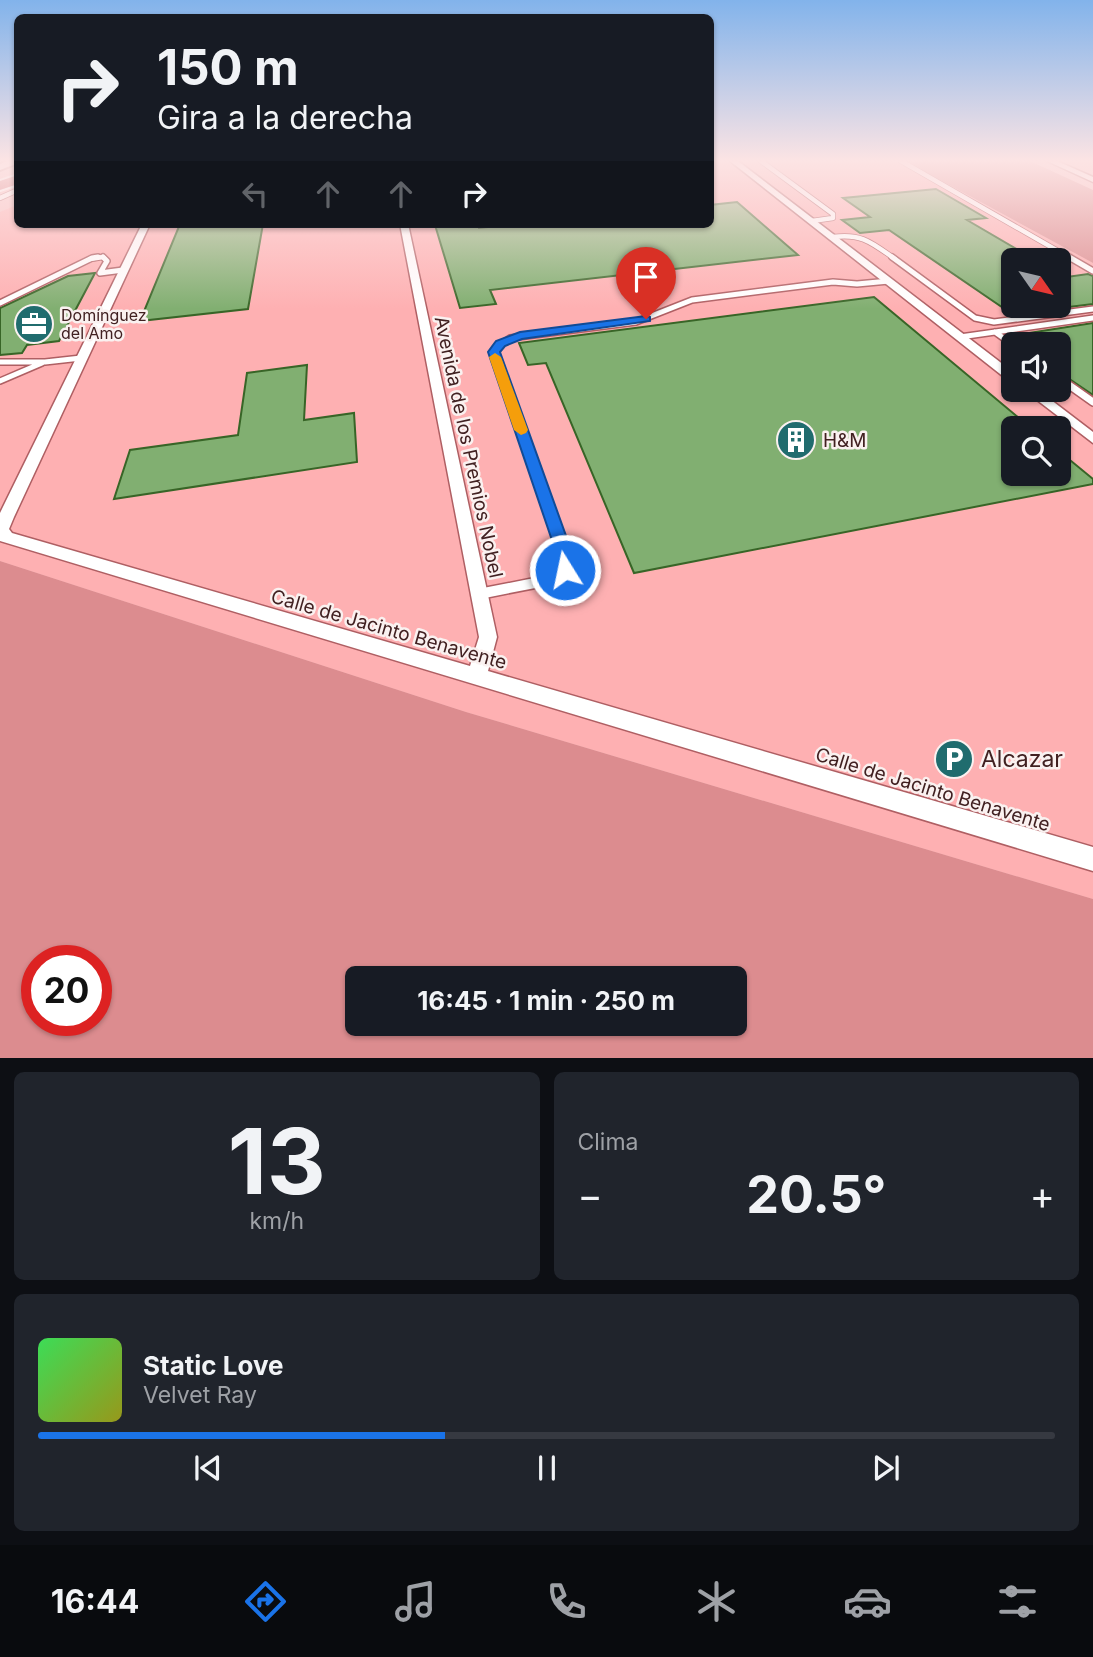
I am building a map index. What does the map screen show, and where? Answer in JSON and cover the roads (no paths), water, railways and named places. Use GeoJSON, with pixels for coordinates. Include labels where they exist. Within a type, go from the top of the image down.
{"type":"FeatureCollection","features":[{"type":"Feature","properties":{"kind":"street"},"geometry":{"type":"LineString","coordinates":[[798,210],[1001,369]]}},
{"type":"Feature","properties":{"kind":"street","name":"Calle de Jacinto Benavente"},"geometry":{"type":"LineString","coordinates":[[144,228],[6,517],[1,530],[6,537],[1093,859]]}},
{"type":"Feature","properties":{"kind":"street","name":"Avenida de los Premios Nobel"},"geometry":{"type":"LineString","coordinates":[[405,228],[488,637],[482,663],[475,676]]}},
{"type":"Feature","properties":{"kind":"street"},"geometry":{"type":"LineString","coordinates":[[1045,402],[1093,439]]}},
{"type":"Feature","properties":{"kind":"lane"},"geometry":{"type":"LineString","coordinates":[[812,221],[833,218],[827,210]]}},
{"type":"Feature","properties":{"kind":"lane"},"geometry":{"type":"LineString","coordinates":[[987,210],[1093,271]]}},
{"type":"Feature","properties":{"kind":"lane"},"geometry":{"type":"LineString","coordinates":[[833,237],[848,235],[867,239],[975,318],[983,321],[994,323],[1093,309]]}},
{"type":"Feature","properties":{"kind":"lane"},"geometry":{"type":"LineString","coordinates":[[0,303],[92,258],[103,257],[107,261],[100,273],[123,270]]}},
{"type":"Feature","properties":{"kind":"lane"},"geometry":{"type":"LineString","coordinates":[[479,594],[555,579],[565,570],[566,558],[494,352],[500,343],[520,336],[636,322],[692,300],[833,282],[857,284],[888,281]]}},
{"type":"Feature","properties":{"kind":"lane"},"geometry":{"type":"LineString","coordinates":[[960,337],[1093,318]]}},
{"type":"Feature","properties":{"kind":"lane"},"geometry":{"type":"LineString","coordinates":[[995,332],[1001,336]]}},
{"type":"Feature","properties":{"kind":"lane"},"geometry":{"type":"LineString","coordinates":[[0,362],[45,362],[80,358]]}},
{"type":"Feature","properties":{"kind":"lane"},"geometry":{"type":"LineString","coordinates":[[0,381],[45,362]]}},
{"type":"Feature","properties":{"kind":"lane"},"geometry":{"type":"LineString","coordinates":[[0,376],[19,373]]}},
{"type":"Feature","properties":{"kind":"lane"},"geometry":{"type":"LineString","coordinates":[[1071,386],[1093,402]]}},
{"type":"Feature","properties":{"kind":"place","name":"Domínguez del Amo"},"geometry":{"type":"Point","coordinates":[34,324]}},
{"type":"Feature","properties":{"kind":"place","name":"H&M"},"geometry":{"type":"Point","coordinates":[796,440]}},
{"type":"Feature","properties":{"kind":"place","name":"Alcazar"},"geometry":{"type":"Point","coordinates":[954,759]}}]}
